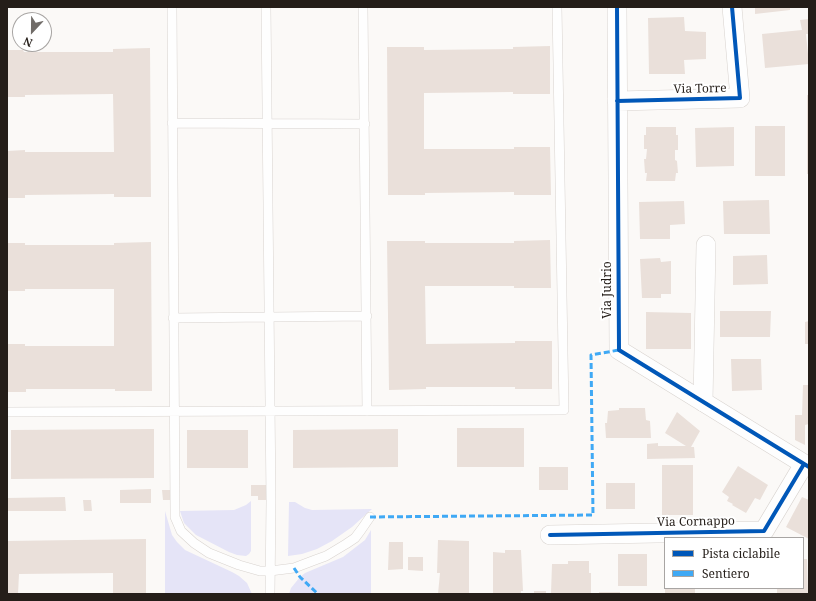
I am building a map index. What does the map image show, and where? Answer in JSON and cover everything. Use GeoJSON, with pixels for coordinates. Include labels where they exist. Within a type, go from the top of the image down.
{"type":"FeatureCollection","features":[{"type":"Feature","properties":{"kind":"street","name":"Via Judrio"},"geometry":{"type":"LineString","coordinates":[[617,7],[619,350],[807,466]]}},
{"type":"Feature","properties":{"kind":"street","name":"Via Torre"},"geometry":{"type":"LineString","coordinates":[[617,100],[740,98],[732,7]]}},
{"type":"Feature","properties":{"kind":"street"},"geometry":{"type":"LineString","coordinates":[[703,402],[706,245]]}},
{"type":"Feature","properties":{"kind":"street","name":"Via Cornappo"},"geometry":{"type":"LineString","coordinates":[[550,534],[764,531],[807,466]]}},
{"type":"Feature","properties":{"kind":"lane"},"geometry":{"type":"LineString","coordinates":[[172,7],[175,511],[181,531],[201,549],[218,557],[260,571],[270,571],[294,568],[336,550],[355,538],[370,517]]}},
{"type":"Feature","properties":{"kind":"lane"},"geometry":{"type":"LineString","coordinates":[[266,7],[271,501],[270,594]]}},
{"type":"Feature","properties":{"kind":"lane"},"geometry":{"type":"LineString","coordinates":[[364,7],[367,411]]}},
{"type":"Feature","properties":{"kind":"lane"},"geometry":{"type":"LineString","coordinates":[[7,412],[564,410],[557,7]]}},
{"type":"Feature","properties":{"kind":"lane"},"geometry":{"type":"LineString","coordinates":[[172,123],[365,124]]}},
{"type":"Feature","properties":{"kind":"lane"},"geometry":{"type":"LineString","coordinates":[[173,318],[366,316]]}},
{"type":"Feature","properties":{"kind":"shaded area"},"geometry":{"type":"Polygon","coordinates":[[[251,501],[251,551],[246,556],[229,552],[196,535],[184,523],[180,511],[234,510],[251,501]]]}},
{"type":"Feature","properties":{"kind":"shaded area"},"geometry":{"type":"Polygon","coordinates":[[[289,502],[295,502],[312,510],[372,509],[352,527],[332,541],[317,549],[302,554],[288,556],[289,502]]]}},
{"type":"Feature","properties":{"kind":"shaded area"},"geometry":{"type":"Polygon","coordinates":[[[165,511],[172,535],[185,550],[239,576],[247,583],[252,594],[165,594],[165,511]]]}},
{"type":"Feature","properties":{"kind":"shaded area"},"geometry":{"type":"Polygon","coordinates":[[[371,530],[371,594],[289,594],[291,588],[305,573],[343,557],[365,540],[371,530]]]}},
{"type":"Feature","properties":{"kind":"building"},"geometry":{"type":"Polygon","coordinates":[[[755,7],[790,7],[790,10],[755,14],[755,7]]]}},
{"type":"Feature","properties":{"kind":"building"},"geometry":{"type":"Polygon","coordinates":[[[684,17],[685,31],[706,32],[706,59],[684,60],[685,74],[649,74],[648,18],[684,17]]]}},
{"type":"Feature","properties":{"kind":"building"},"geometry":{"type":"Polygon","coordinates":[[[809,19],[809,34],[806,34],[809,64],[765,68],[762,34],[802,30],[800,20],[809,19]]]}},
{"type":"Feature","properties":{"kind":"building"},"geometry":{"type":"Polygon","coordinates":[[[550,46],[550,94],[513,94],[513,92],[424,93],[424,149],[514,149],[514,147],[550,147],[551,195],[514,195],[514,192],[388,195],[387,47],[424,47],[424,50],[513,49],[513,47],[550,46]]]}},
{"type":"Feature","properties":{"kind":"building"},"geometry":{"type":"Polygon","coordinates":[[[150,48],[151,197],[114,197],[114,194],[25,195],[25,198],[7,198],[7,151],[114,152],[113,94],[25,95],[25,97],[7,97],[7,50],[12,50],[12,52],[113,52],[113,49],[150,48]]]}},
{"type":"Feature","properties":{"kind":"building"},"geometry":{"type":"Polygon","coordinates":[[[807,95],[809,95],[809,174],[807,174],[807,95]]]}},
{"type":"Feature","properties":{"kind":"building"},"geometry":{"type":"Polygon","coordinates":[[[755,126],[785,126],[785,176],[755,176],[755,126]]]}},
{"type":"Feature","properties":{"kind":"building"},"geometry":{"type":"Polygon","coordinates":[[[646,127],[676,127],[676,135],[678,135],[678,150],[675,150],[675,160],[677,161],[678,173],[676,173],[675,181],[646,181],[647,173],[645,173],[644,159],[646,159],[647,149],[644,149],[644,135],[646,135],[646,127]]]}},
{"type":"Feature","properties":{"kind":"building"},"geometry":{"type":"Polygon","coordinates":[[[734,127],[734,166],[696,167],[695,128],[734,127]]]}},
{"type":"Feature","properties":{"kind":"building"},"geometry":{"type":"Polygon","coordinates":[[[769,200],[770,234],[724,234],[723,201],[769,200]]]}},
{"type":"Feature","properties":{"kind":"building"},"geometry":{"type":"Polygon","coordinates":[[[684,201],[685,224],[670,225],[670,239],[640,239],[639,202],[684,201]]]}},
{"type":"Feature","properties":{"kind":"building"},"geometry":{"type":"Polygon","coordinates":[[[550,240],[551,288],[514,288],[514,286],[425,286],[426,344],[552,341],[552,389],[515,389],[515,387],[426,387],[426,389],[389,390],[387,241],[425,241],[425,243],[514,243],[514,241],[550,240]]]}},
{"type":"Feature","properties":{"kind":"building"},"geometry":{"type":"Polygon","coordinates":[[[151,242],[152,391],[115,391],[115,389],[26,389],[26,392],[7,392],[7,344],[25,344],[25,346],[114,346],[114,289],[25,289],[25,291],[7,291],[7,243],[25,243],[25,245],[114,245],[114,243],[151,242]]]}},
{"type":"Feature","properties":{"kind":"building"},"geometry":{"type":"Polygon","coordinates":[[[767,255],[768,284],[733,285],[733,256],[767,255]]]}},
{"type":"Feature","properties":{"kind":"building"},"geometry":{"type":"Polygon","coordinates":[[[660,258],[661,262],[671,261],[671,294],[661,294],[661,298],[642,298],[640,259],[660,258]]]}},
{"type":"Feature","properties":{"kind":"building"},"geometry":{"type":"Polygon","coordinates":[[[720,311],[771,311],[770,337],[720,337],[720,311]]]}},
{"type":"Feature","properties":{"kind":"building"},"geometry":{"type":"Polygon","coordinates":[[[646,312],[691,313],[691,349],[646,349],[646,312]]]}},
{"type":"Feature","properties":{"kind":"building"},"geometry":{"type":"Polygon","coordinates":[[[809,321],[809,344],[805,344],[805,322],[809,321]]]}},
{"type":"Feature","properties":{"kind":"building"},"geometry":{"type":"Polygon","coordinates":[[[731,359],[761,359],[762,390],[732,391],[731,359]]]}},
{"type":"Feature","properties":{"kind":"building"},"geometry":{"type":"Polygon","coordinates":[[[803,385],[809,385],[809,424],[805,425],[805,445],[795,440],[795,415],[802,415],[803,385]]]}},
{"type":"Feature","properties":{"kind":"building"},"geometry":{"type":"Polygon","coordinates":[[[619,408],[645,408],[646,420],[650,421],[651,438],[606,438],[605,423],[607,423],[608,411],[619,410],[619,408]]]}},
{"type":"Feature","properties":{"kind":"building"},"geometry":{"type":"Polygon","coordinates":[[[677,412],[700,431],[691,447],[694,447],[695,458],[647,459],[647,444],[658,443],[658,446],[686,446],[665,433],[677,412]]]}},
{"type":"Feature","properties":{"kind":"building"},"geometry":{"type":"Polygon","coordinates":[[[457,428],[524,428],[524,467],[457,467],[457,428]]]}},
{"type":"Feature","properties":{"kind":"building"},"geometry":{"type":"Polygon","coordinates":[[[154,429],[154,478],[11,479],[11,430],[154,429]]]}},
{"type":"Feature","properties":{"kind":"building"},"geometry":{"type":"Polygon","coordinates":[[[398,429],[398,467],[293,468],[293,430],[398,429]]]}},
{"type":"Feature","properties":{"kind":"building"},"geometry":{"type":"Polygon","coordinates":[[[187,430],[248,430],[248,468],[187,468],[187,430]]]}},
{"type":"Feature","properties":{"kind":"building"},"geometry":{"type":"Polygon","coordinates":[[[662,465],[693,465],[693,515],[662,515],[662,465]]]}},
{"type":"Feature","properties":{"kind":"building"},"geometry":{"type":"Polygon","coordinates":[[[738,466],[768,485],[760,500],[755,498],[746,513],[727,501],[729,497],[722,492],[738,466]]]}},
{"type":"Feature","properties":{"kind":"building"},"geometry":{"type":"Polygon","coordinates":[[[539,467],[568,467],[568,490],[539,490],[539,467]]]}},
{"type":"Feature","properties":{"kind":"building"},"geometry":{"type":"Polygon","coordinates":[[[606,483],[635,483],[635,509],[606,509],[606,483]]]}},
{"type":"Feature","properties":{"kind":"building"},"geometry":{"type":"Polygon","coordinates":[[[251,485],[266,485],[267,500],[258,500],[258,496],[251,496],[251,485]]]}},
{"type":"Feature","properties":{"kind":"building"},"geometry":{"type":"Polygon","coordinates":[[[151,489],[151,503],[120,503],[120,490],[151,489]]]}},
{"type":"Feature","properties":{"kind":"building"},"geometry":{"type":"Polygon","coordinates":[[[162,490],[170,490],[170,500],[163,500],[162,490]]]}},
{"type":"Feature","properties":{"kind":"building"},"geometry":{"type":"Polygon","coordinates":[[[65,497],[66,511],[7,511],[7,498],[65,497]]]}},
{"type":"Feature","properties":{"kind":"building"},"geometry":{"type":"Polygon","coordinates":[[[802,497],[809,500],[809,539],[786,527],[802,497]]]}},
{"type":"Feature","properties":{"kind":"building"},"geometry":{"type":"Polygon","coordinates":[[[83,500],[91,500],[92,511],[84,511],[83,500]]]}},
{"type":"Feature","properties":{"kind":"building"},"geometry":{"type":"Polygon","coordinates":[[[146,539],[146,594],[113,594],[113,573],[19,574],[18,594],[7,594],[7,541],[146,539]]]}},
{"type":"Feature","properties":{"kind":"building"},"geometry":{"type":"Polygon","coordinates":[[[438,540],[469,541],[469,594],[438,594],[440,573],[437,573],[438,540]]]}},
{"type":"Feature","properties":{"kind":"building"},"geometry":{"type":"Polygon","coordinates":[[[389,542],[403,542],[403,569],[388,570],[389,542]]]}},
{"type":"Feature","properties":{"kind":"building"},"geometry":{"type":"Polygon","coordinates":[[[505,550],[521,550],[523,591],[521,591],[521,594],[493,594],[493,552],[505,553],[505,550]]]}},
{"type":"Feature","properties":{"kind":"building"},"geometry":{"type":"Polygon","coordinates":[[[618,554],[647,554],[647,586],[618,586],[618,554]]]}},
{"type":"Feature","properties":{"kind":"building"},"geometry":{"type":"Polygon","coordinates":[[[408,557],[423,557],[423,571],[408,570],[408,557]]]}},
{"type":"Feature","properties":{"kind":"building"},"geometry":{"type":"Polygon","coordinates":[[[804,559],[807,559],[808,594],[777,594],[777,589],[804,589],[804,559]]]}},
{"type":"Feature","properties":{"kind":"building"},"geometry":{"type":"Polygon","coordinates":[[[568,561],[589,561],[589,573],[591,573],[591,594],[551,593],[552,564],[568,564],[568,561]]]}},
{"type":"Feature","properties":{"kind":"building"},"geometry":{"type":"Polygon","coordinates":[[[665,589],[695,589],[695,594],[665,594],[665,589]]]}},
{"type":"Feature","properties":{"kind":"building"},"geometry":{"type":"Polygon","coordinates":[[[534,591],[546,591],[546,594],[534,594],[534,591]]]}},
{"type":"Feature","properties":{"kind":"building"},"geometry":{"type":"Polygon","coordinates":[[[599,592],[620,592],[620,594],[599,594],[599,592]]]}},
{"type":"Feature","properties":{"kind":"marked path"},"geometry":{"type":"LineString","coordinates":[[370,517],[593,515],[591,355],[619,350]]}},
{"type":"Feature","properties":{"kind":"marked path"},"geometry":{"type":"LineString","coordinates":[[294,568],[300,577],[318,594]]}},
{"type":"Feature","properties":{"kind":"cycle path"},"geometry":{"type":"LineString","coordinates":[[617,7],[619,350],[809,467]]}},
{"type":"Feature","properties":{"kind":"cycle path"},"geometry":{"type":"LineString","coordinates":[[617,101],[740,98],[732,7]]}},
{"type":"Feature","properties":{"kind":"cycle path"},"geometry":{"type":"LineString","coordinates":[[550,535],[764,531],[804,464]]}}]}
